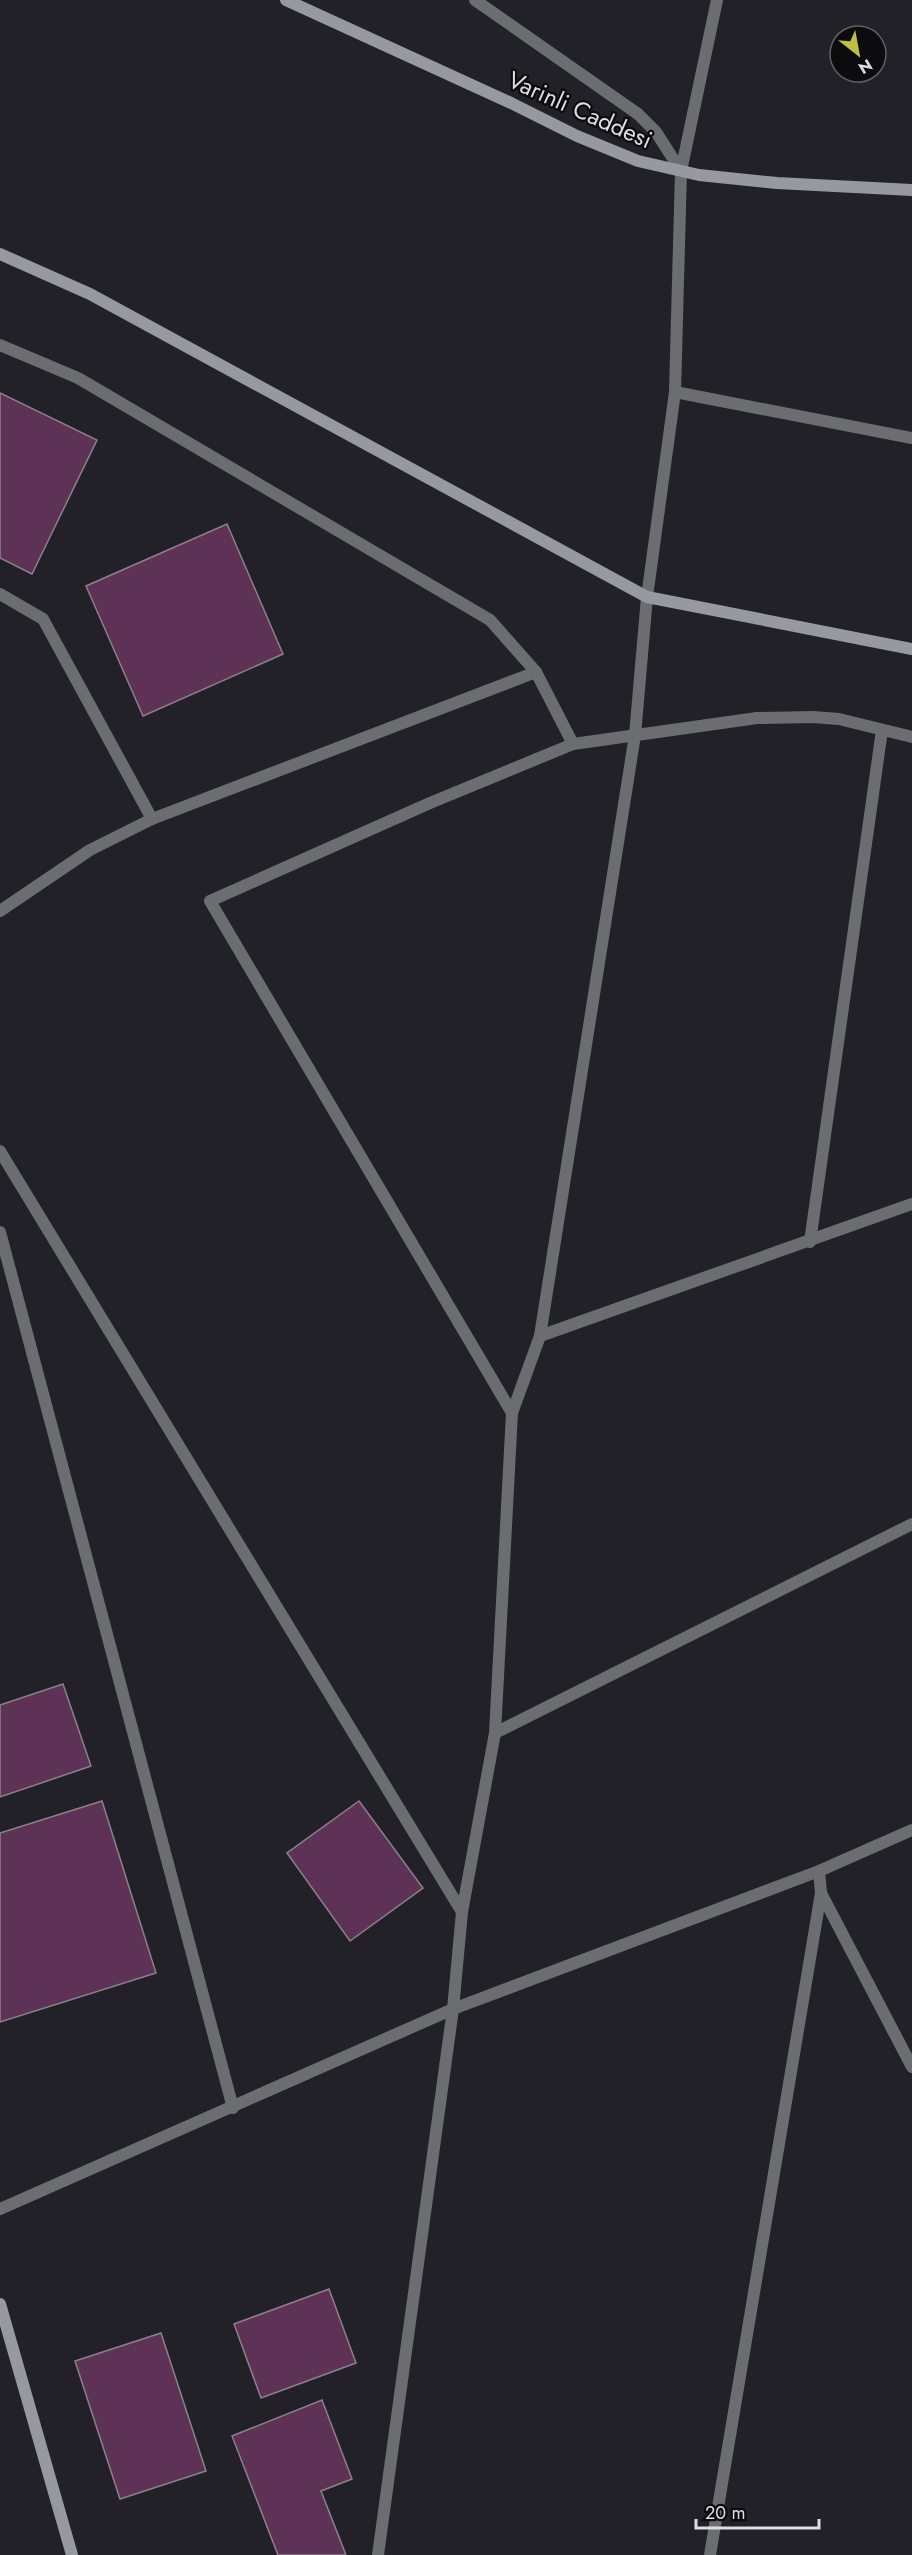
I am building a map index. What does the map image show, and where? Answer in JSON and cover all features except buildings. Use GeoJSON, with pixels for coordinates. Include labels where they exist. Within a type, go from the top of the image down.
{"type":"FeatureCollection","features":[{"type":"Feature","properties":{"kind":"street","name":"Varinli Caddesi"},"geometry":{"type":"LineString","coordinates":[[286,0],[578,136],[638,161],[681,171],[777,183],[912,190]]}},
{"type":"Feature","properties":{"kind":"street"},"geometry":{"type":"LineString","coordinates":[[475,0],[638,114],[656,132],[681,171]]}},
{"type":"Feature","properties":{"kind":"street"},"geometry":{"type":"LineString","coordinates":[[378,2555],[453,2009],[462,1912],[495,1733],[512,1413],[540,1336],[635,735],[647,597],[675,392],[681,171],[717,0]]}},
{"type":"Feature","properties":{"kind":"street"},"geometry":{"type":"LineString","coordinates":[[0,254],[90,294],[647,597],[912,650]]}},
{"type":"Feature","properties":{"kind":"street"},"geometry":{"type":"LineString","coordinates":[[0,345],[78,378],[490,620],[536,672],[573,744]]}},
{"type":"Feature","properties":{"kind":"street"},"geometry":{"type":"LineString","coordinates":[[675,392],[912,438]]}},
{"type":"Feature","properties":{"kind":"street"},"geometry":{"type":"LineString","coordinates":[[0,594],[43,619],[152,819]]}},
{"type":"Feature","properties":{"kind":"street"},"geometry":{"type":"LineString","coordinates":[[0,911],[90,850],[152,819],[536,672]]}},
{"type":"Feature","properties":{"kind":"street"},"geometry":{"type":"LineString","coordinates":[[512,1413],[210,901],[430,803],[573,744],[757,718],[839,719],[912,737]]}},
{"type":"Feature","properties":{"kind":"street"},"geometry":{"type":"LineString","coordinates":[[810,1242],[882,730]]}},
{"type":"Feature","properties":{"kind":"street"},"geometry":{"type":"LineString","coordinates":[[0,1151],[462,1912]]}},
{"type":"Feature","properties":{"kind":"street"},"geometry":{"type":"LineString","coordinates":[[540,1336],[912,1204]]}},
{"type":"Feature","properties":{"kind":"street"},"geometry":{"type":"LineString","coordinates":[[0,1232],[233,2108]]}},
{"type":"Feature","properties":{"kind":"street"},"geometry":{"type":"LineString","coordinates":[[495,1733],[912,1524]]}},
{"type":"Feature","properties":{"kind":"street"},"geometry":{"type":"LineString","coordinates":[[0,2209],[453,2009],[819,1871],[912,1830]]}},
{"type":"Feature","properties":{"kind":"street"},"geometry":{"type":"LineString","coordinates":[[710,2555],[821,1893],[819,1871]]}},
{"type":"Feature","properties":{"kind":"street"},"geometry":{"type":"LineString","coordinates":[[821,1893],[912,2067]]}},
{"type":"Feature","properties":{"kind":"street"},"geometry":{"type":"LineString","coordinates":[[0,2304],[72,2555]]}}]}
